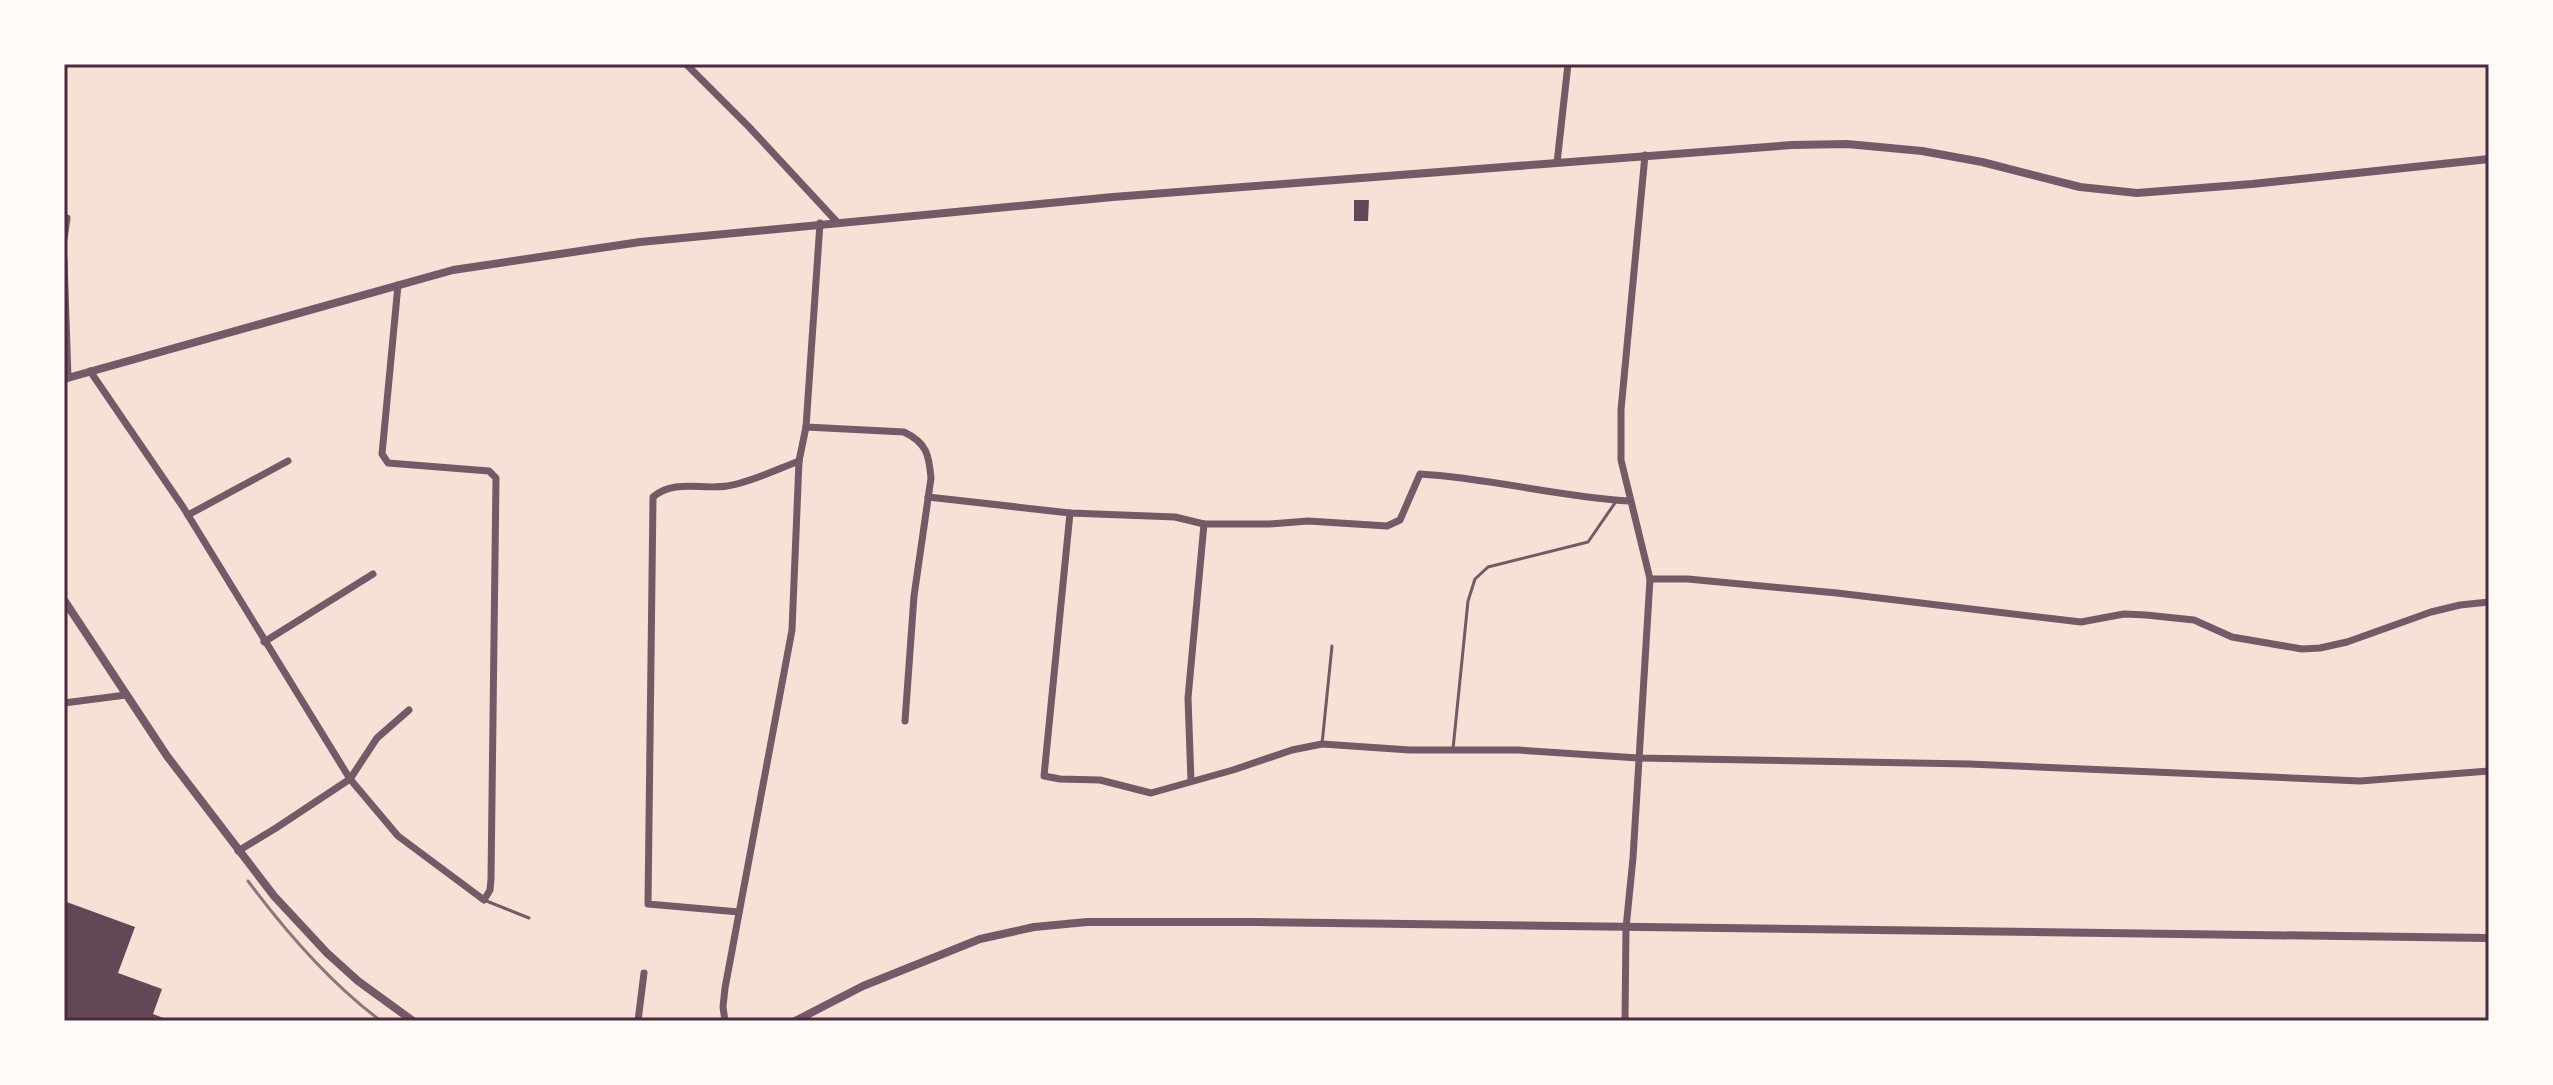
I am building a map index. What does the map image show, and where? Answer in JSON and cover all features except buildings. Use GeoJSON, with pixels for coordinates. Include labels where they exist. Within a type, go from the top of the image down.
{"type":"FeatureCollection","features":[{"type":"Feature","properties":{"kind":"street"},"geometry":{"type":"LineString","coordinates":[[686,64],[838,223]]}},
{"type":"Feature","properties":{"kind":"street"},"geometry":{"type":"LineString","coordinates":[[1557,163],[1568,64]]}},
{"type":"Feature","properties":{"kind":"street"},"geometry":{"type":"LineString","coordinates":[[64,259],[66,378],[453,270],[609,246],[820,223],[1113,197],[1792,145],[1847,144],[1922,151],[1982,162],[2080,187],[2137,193],[2489,159]]}},
{"type":"Feature","properties":{"kind":"street"},"geometry":{"type":"LineString","coordinates":[[1625,1021],[1626,928],[1650,579],[1621,460],[1621,410],[1645,155]]}},
{"type":"Feature","properties":{"kind":"street"},"geometry":{"type":"LineString","coordinates":[[64,239],[67,218]]}},
{"type":"Feature","properties":{"kind":"street"},"geometry":{"type":"LineString","coordinates":[[725,1021],[725,988],[792,630],[799,461],[806,427],[820,223]]}},
{"type":"Feature","properties":{"kind":"street"},"geometry":{"type":"LineString","coordinates":[[90,371],[188,515],[350,779],[398,836],[484,900],[490,890],[491,879],[496,478],[489,471],[388,463],[382,454],[398,285]]}},
{"type":"Feature","properties":{"kind":"street"},"geometry":{"type":"LineString","coordinates":[[806,427],[904,432],[916,438],[930,461],[931,478],[914,596],[905,721]]}},
{"type":"Feature","properties":{"kind":"street"},"geometry":{"type":"LineString","coordinates":[[188,515],[288,461]]}},
{"type":"Feature","properties":{"kind":"street"},"geometry":{"type":"LineString","coordinates":[[739,912],[648,904],[653,497],[662,489],[728,486],[799,461]]}},
{"type":"Feature","properties":{"kind":"street"},"geometry":{"type":"LineString","coordinates":[[928,497],[1070,513],[1175,517],[1204,524],[1308,521],[1387,526],[1400,520],[1420,474],[1455,476],[1567,495],[1630,501]]}},
{"type":"Feature","properties":{"kind":"street"},"geometry":{"type":"LineString","coordinates":[[1070,513],[1044,776],[1060,779],[1100,780],[1151,793],[1292,750],[1322,744],[1410,750],[1518,750],[1638,758],[1969,764],[2360,781],[2489,771]]}},
{"type":"Feature","properties":{"kind":"street"},"geometry":{"type":"LineString","coordinates":[[1191,781],[1188,698],[1204,524]]}},
{"type":"Feature","properties":{"kind":"street"},"geometry":{"type":"LineString","coordinates":[[264,642],[373,574]]}},
{"type":"Feature","properties":{"kind":"street"},"geometry":{"type":"LineString","coordinates":[[1650,579],[1688,579],[1837,593],[2081,622],[2124,614],[2194,620],[2232,637],[2302,649],[2347,642],[2431,612],[2489,602]]}},
{"type":"Feature","properties":{"kind":"street"},"geometry":{"type":"LineString","coordinates":[[64,600],[203,806],[274,896],[358,981],[413,1021]]}},
{"type":"Feature","properties":{"kind":"street"},"geometry":{"type":"LineString","coordinates":[[64,703],[126,695]]}},
{"type":"Feature","properties":{"kind":"street"},"geometry":{"type":"LineString","coordinates":[[238,851],[350,779],[377,738],[409,710]]}},
{"type":"Feature","properties":{"kind":"street"},"geometry":{"type":"LineString","coordinates":[[795,1021],[863,986],[967,944],[1034,927],[1087,922],[2489,938]]}},
{"type":"Feature","properties":{"kind":"street"},"geometry":{"type":"LineString","coordinates":[[638,1021],[644,973]]}},
{"type":"Feature","properties":{"kind":"lane"},"geometry":{"type":"LineString","coordinates":[[1453,749],[1468,601],[1475,579],[1488,567],[1588,542],[1617,500]]}},
{"type":"Feature","properties":{"kind":"lane"},"geometry":{"type":"LineString","coordinates":[[1322,744],[1332,646]]}},
{"type":"Feature","properties":{"kind":"lane"},"geometry":{"type":"LineString","coordinates":[[484,900],[529,918]]}},
{"type":"Feature","properties":{"kind":"railway"},"geometry":{"type":"LineString","coordinates":[[248,881],[310,956],[381,1021]]}}]}
